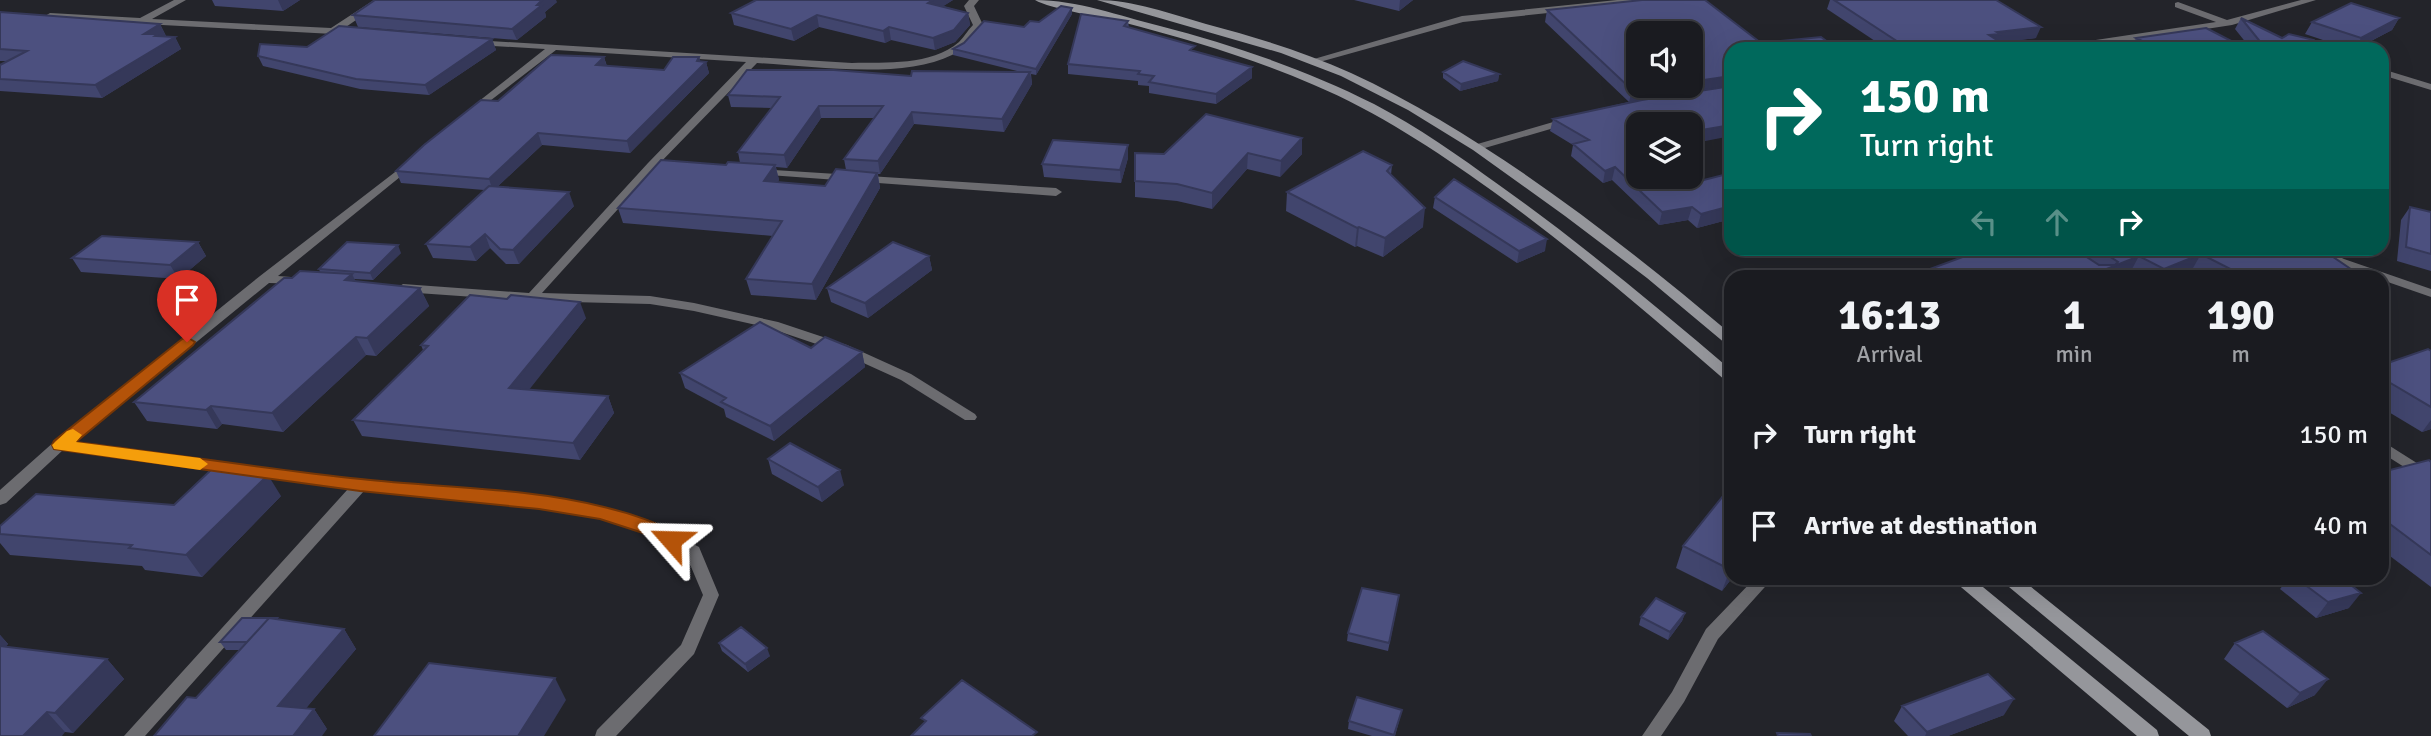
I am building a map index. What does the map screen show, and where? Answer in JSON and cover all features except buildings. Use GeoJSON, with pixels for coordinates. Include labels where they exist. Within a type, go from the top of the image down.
{"type":"FeatureCollection","features":[{"type":"Feature","properties":{"kind":"main road"},"geometry":{"type":"LineString","coordinates":[[1040,0],[1224,46],[1311,80],[1393,119],[1500,191],[1578,249],[1724,372]]}},
{"type":"Feature","properties":{"kind":"main road"},"geometry":{"type":"LineString","coordinates":[[1102,0],[1236,35],[1312,61],[1385,95],[1478,147],[1620,251],[1724,335]]}},
{"type":"Feature","properties":{"kind":"main road"},"geometry":{"type":"LineString","coordinates":[[1969,585],[2150,736]]}},
{"type":"Feature","properties":{"kind":"main road"},"geometry":{"type":"LineString","coordinates":[[2018,585],[2202,736]]}},
{"type":"Feature","properties":{"kind":"street"},"geometry":{"type":"LineString","coordinates":[[143,20],[181,0]]}},
{"type":"Feature","properties":{"kind":"street"},"geometry":{"type":"LineString","coordinates":[[334,30],[380,0]]}},
{"type":"Feature","properties":{"kind":"street"},"geometry":{"type":"LineString","coordinates":[[469,42],[852,66],[896,65],[928,60],[960,46],[978,25],[969,6],[974,0]]}},
{"type":"Feature","properties":{"kind":"street"},"geometry":{"type":"LineString","coordinates":[[1312,61],[1493,10],[1644,0]]}},
{"type":"Feature","properties":{"kind":"street"},"geometry":{"type":"LineString","coordinates":[[2094,42],[2232,22],[2311,0]]}},
{"type":"Feature","properties":{"kind":"street"},"geometry":{"type":"LineString","coordinates":[[2176,32],[2176,2],[2205,16],[2256,31]]}},
{"type":"Feature","properties":{"kind":"street"},"geometry":{"type":"LineString","coordinates":[[39,16],[360,32]]}},
{"type":"Feature","properties":{"kind":"street"},"geometry":{"type":"LineString","coordinates":[[459,122],[552,49]]}},
{"type":"Feature","properties":{"kind":"street"},"geometry":{"type":"LineString","coordinates":[[532,297],[652,165],[755,59]]}},
{"type":"Feature","properties":{"kind":"street"},"geometry":{"type":"LineString","coordinates":[[2389,74],[2431,87]]}},
{"type":"Feature","properties":{"kind":"street"},"geometry":{"type":"LineString","coordinates":[[1478,147],[1574,119]]}},
{"type":"Feature","properties":{"kind":"street"},"geometry":{"type":"LineString","coordinates":[[0,499],[60,445],[428,149]]}},
{"type":"Feature","properties":{"kind":"street"},"geometry":{"type":"LineString","coordinates":[[652,165],[665,166]]}},
{"type":"Feature","properties":{"kind":"street"},"geometry":{"type":"LineString","coordinates":[[745,172],[1056,192]]}},
{"type":"Feature","properties":{"kind":"street"},"geometry":{"type":"LineString","coordinates":[[2328,256],[2363,270]]}},
{"type":"Feature","properties":{"kind":"street"},"geometry":{"type":"LineString","coordinates":[[265,279],[318,283]]}},
{"type":"Feature","properties":{"kind":"street"},"geometry":{"type":"LineString","coordinates":[[2389,279],[2431,293]]}},
{"type":"Feature","properties":{"kind":"street"},"geometry":{"type":"LineString","coordinates":[[385,287],[532,297],[650,300],[773,325],[842,348],[906,377],[970,417]]}},
{"type":"Feature","properties":{"kind":"street"},"geometry":{"type":"LineString","coordinates":[[60,445],[360,485],[539,502],[602,513],[649,528],[693,551],[711,595],[688,649],[604,736]]}},
{"type":"Feature","properties":{"kind":"street"},"geometry":{"type":"LineString","coordinates":[[2389,451],[2431,479]]}},
{"type":"Feature","properties":{"kind":"street"},"geometry":{"type":"LineString","coordinates":[[133,736],[360,485]]}},
{"type":"Feature","properties":{"kind":"street"},"geometry":{"type":"LineString","coordinates":[[1651,736],[1678,697],[1712,634],[1758,585]]}},
{"type":"Feature","properties":{"kind":"slow traffic"},"geometry":{"type":"LineString","coordinates":[[73,435],[60,445],[200,464]]}},
{"type":"Feature","properties":{"kind":"route"},"geometry":{"type":"LineString","coordinates":[[187,342],[60,445],[360,485],[539,502],[602,513],[649,528],[671,540]]}}]}
